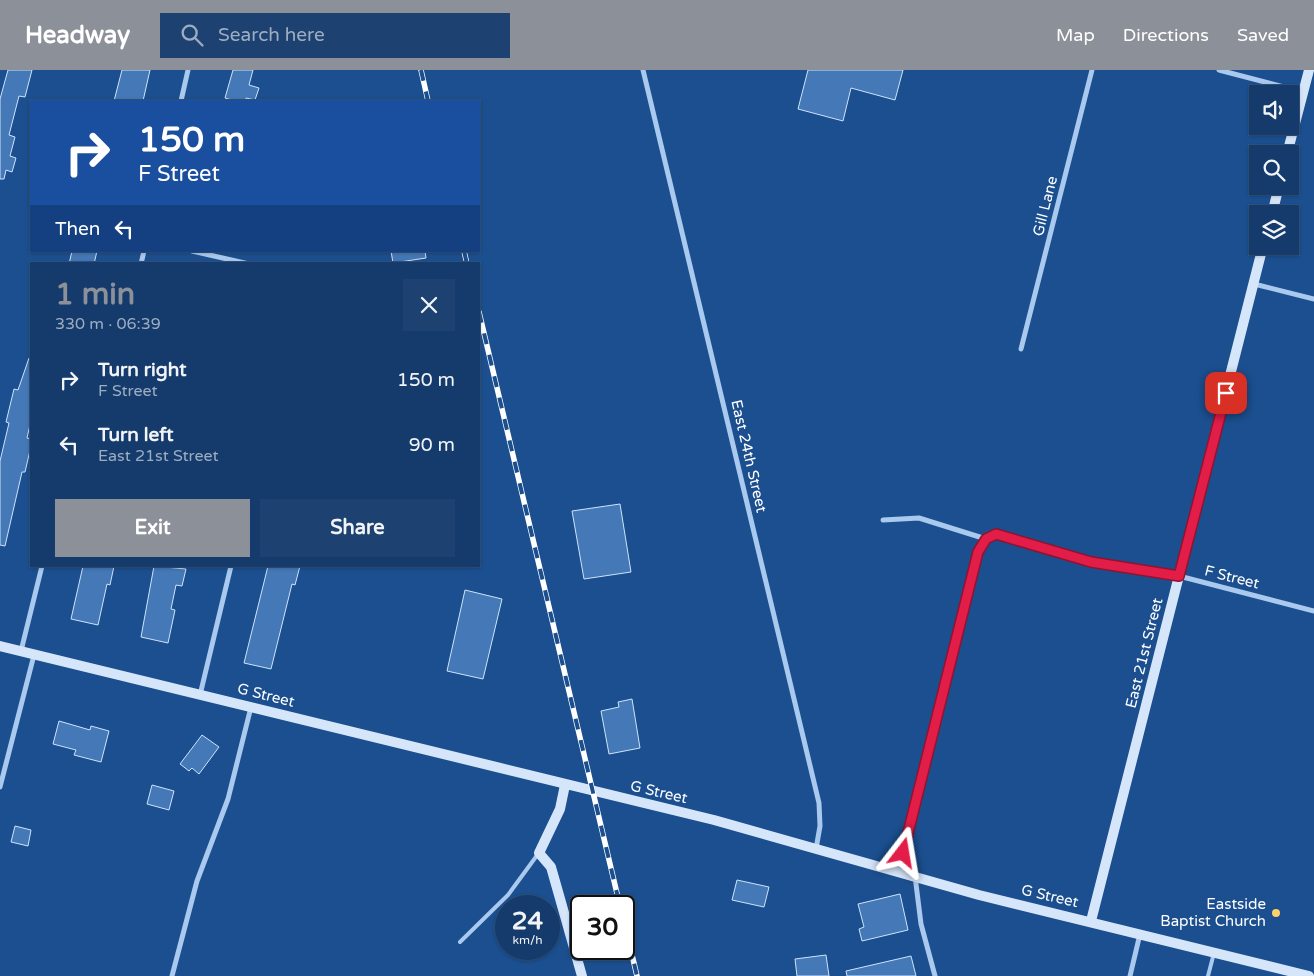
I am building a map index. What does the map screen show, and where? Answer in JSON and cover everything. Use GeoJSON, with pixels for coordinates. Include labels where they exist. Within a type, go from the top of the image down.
{"type":"FeatureCollection","features":[{"type":"Feature","properties":{"kind":"main road"},"geometry":{"type":"LineString","coordinates":[[1289,145],[1309,70]]}},
{"type":"Feature","properties":{"kind":"main road","name":"East 21st Street"},"geometry":{"type":"LineString","coordinates":[[1091,921],[1261,255]]}},
{"type":"Feature","properties":{"kind":"main road","name":"G Street"},"geometry":{"type":"LineString","coordinates":[[0,646],[564,785],[714,820],[979,895],[1214,951],[1309,976]]}},
{"type":"Feature","properties":{"kind":"main road"},"geometry":{"type":"LineString","coordinates":[[564,785],[560,809],[539,853],[551,868],[582,976]]}},
{"type":"Feature","properties":{"kind":"street"},"geometry":{"type":"LineString","coordinates":[[181,100],[188,70]]}},
{"type":"Feature","properties":{"kind":"street","name":"East 24th Street"},"geometry":{"type":"LineString","coordinates":[[643,70],[819,803],[820,826],[816,849]]}},
{"type":"Feature","properties":{"kind":"street","name":"Gill Lane"},"geometry":{"type":"LineString","coordinates":[[1021,349],[1092,70]]}},
{"type":"Feature","properties":{"kind":"street"},"geometry":{"type":"LineString","coordinates":[[1219,70],[1303,92]]}},
{"type":"Feature","properties":{"kind":"street"},"geometry":{"type":"LineString","coordinates":[[196,252],[240,262]]}},
{"type":"Feature","properties":{"kind":"street"},"geometry":{"type":"LineString","coordinates":[[1253,284],[1314,299]]}},
{"type":"Feature","properties":{"kind":"street","name":"F Street"},"geometry":{"type":"LineString","coordinates":[[883,520],[919,518],[986,539],[996,534],[1091,562],[1179,576],[1314,611]]}},
{"type":"Feature","properties":{"kind":"street"},"geometry":{"type":"LineString","coordinates":[[899,872],[978,552],[986,539]]}},
{"type":"Feature","properties":{"kind":"street"},"geometry":{"type":"LineString","coordinates":[[21,651],[42,567]]}},
{"type":"Feature","properties":{"kind":"street"},"geometry":{"type":"LineString","coordinates":[[200,695],[231,567]]}},
{"type":"Feature","properties":{"kind":"street"},"geometry":{"type":"LineString","coordinates":[[0,787],[34,654]]}},
{"type":"Feature","properties":{"kind":"street"},"geometry":{"type":"LineString","coordinates":[[172,976],[197,881],[228,799],[251,707]]}},
{"type":"Feature","properties":{"kind":"street"},"geometry":{"type":"LineString","coordinates":[[915,876],[921,924],[935,976]]}},
{"type":"Feature","properties":{"kind":"street"},"geometry":{"type":"LineString","coordinates":[[1130,976],[1140,933]]}},
{"type":"Feature","properties":{"kind":"lane"},"geometry":{"type":"LineString","coordinates":[[460,942],[508,895],[539,853]]}},
{"type":"Feature","properties":{"kind":"lane"},"geometry":{"type":"LineString","coordinates":[[1208,976],[1214,951]]}},
{"type":"Feature","properties":{"kind":"building"},"geometry":{"type":"Polygon","coordinates":[[[8,70],[32,70],[25,97],[19,96],[9,135],[15,137],[10,156],[16,158],[12,172],[6,170],[4,179],[0,179],[0,99],[8,70]]]}},
{"type":"Feature","properties":{"kind":"building"},"geometry":{"type":"Polygon","coordinates":[[[122,70],[150,70],[143,100],[114,100],[122,70]]]}},
{"type":"Feature","properties":{"kind":"building"},"geometry":{"type":"Polygon","coordinates":[[[233,70],[253,70],[249,85],[259,88],[255,100],[246,98],[245,100],[232,100],[225,98],[233,70]]]}},
{"type":"Feature","properties":{"kind":"building"},"geometry":{"type":"Polygon","coordinates":[[[808,70],[903,70],[895,100],[851,88],[843,121],[798,109],[808,70]]]}},
{"type":"Feature","properties":{"kind":"building"},"geometry":{"type":"Polygon","coordinates":[[[72,252],[97,252],[94,262],[69,262],[72,252]]]}},
{"type":"Feature","properties":{"kind":"building"},"geometry":{"type":"Polygon","coordinates":[[[391,252],[425,252],[426,258],[393,262],[391,252]]]}},
{"type":"Feature","properties":{"kind":"building"},"geometry":{"type":"Polygon","coordinates":[[[30,358],[30,424],[27,438],[30,439],[30,450],[25,472],[22,472],[5,546],[0,545],[0,461],[9,423],[6,422],[14,389],[18,390],[30,358]]]}},
{"type":"Feature","properties":{"kind":"building"},"geometry":{"type":"Polygon","coordinates":[[[620,504],[631,572],[584,579],[572,511],[620,504]]]}},
{"type":"Feature","properties":{"kind":"building"},"geometry":{"type":"Polygon","coordinates":[[[83,567],[114,567],[110,585],[107,584],[98,625],[71,619],[83,567]]]}},
{"type":"Feature","properties":{"kind":"building"},"geometry":{"type":"Polygon","coordinates":[[[154,567],[186,569],[182,586],[176,585],[171,609],[175,610],[168,643],[141,637],[154,567]]]}},
{"type":"Feature","properties":{"kind":"building"},"geometry":{"type":"Polygon","coordinates":[[[268,567],[300,567],[295,585],[292,584],[271,669],[244,663],[268,567]]]}},
{"type":"Feature","properties":{"kind":"building"},"geometry":{"type":"Polygon","coordinates":[[[465,590],[502,599],[483,679],[447,671],[465,590]]]}},
{"type":"Feature","properties":{"kind":"building"},"geometry":{"type":"Polygon","coordinates":[[[632,699],[640,748],[609,754],[601,711],[619,707],[618,702],[632,699]]]}},
{"type":"Feature","properties":{"kind":"building"},"geometry":{"type":"Polygon","coordinates":[[[59,721],[90,730],[91,726],[109,731],[101,762],[74,755],[76,750],[53,744],[59,721]]]}},
{"type":"Feature","properties":{"kind":"building"},"geometry":{"type":"Polygon","coordinates":[[[202,735],[219,747],[199,774],[192,768],[189,771],[180,764],[202,735]]]}},
{"type":"Feature","properties":{"kind":"building"},"geometry":{"type":"Polygon","coordinates":[[[152,785],[174,791],[169,810],[147,804],[152,785]]]}},
{"type":"Feature","properties":{"kind":"building"},"geometry":{"type":"Polygon","coordinates":[[[15,826],[31,830],[28,846],[11,842],[15,826]]]}},
{"type":"Feature","properties":{"kind":"building"},"geometry":{"type":"Polygon","coordinates":[[[737,880],[769,887],[764,907],[732,900],[737,880]]]}},
{"type":"Feature","properties":{"kind":"building"},"geometry":{"type":"Polygon","coordinates":[[[900,894],[908,930],[862,941],[859,929],[864,927],[858,904],[900,894]]]}},
{"type":"Feature","properties":{"kind":"building"},"geometry":{"type":"Polygon","coordinates":[[[826,955],[829,976],[797,976],[795,959],[826,955]]]}},
{"type":"Feature","properties":{"kind":"building"},"geometry":{"type":"Polygon","coordinates":[[[911,956],[916,976],[847,976],[846,971],[911,956]]]}},
{"type":"Feature","properties":{"kind":"railway"},"geometry":{"type":"LineString","coordinates":[[421,70],[428,100]]}},
{"type":"Feature","properties":{"kind":"railway"},"geometry":{"type":"LineString","coordinates":[[464,252],[467,262]]}},
{"type":"Feature","properties":{"kind":"railway"},"geometry":{"type":"LineString","coordinates":[[480,316],[617,895]]}},
{"type":"Feature","properties":{"kind":"railway"},"geometry":{"type":"LineString","coordinates":[[633,960],[637,976]]}},
{"type":"Feature","properties":{"kind":"place","name":"Eastside Baptist Church"},"geometry":{"type":"Point","coordinates":[1276,913]}},
{"type":"Feature","properties":{"kind":"route"},"geometry":{"type":"LineString","coordinates":[[903,853],[978,552],[986,539],[996,534],[1091,562],[1179,576],[1226,393]]}}]}
